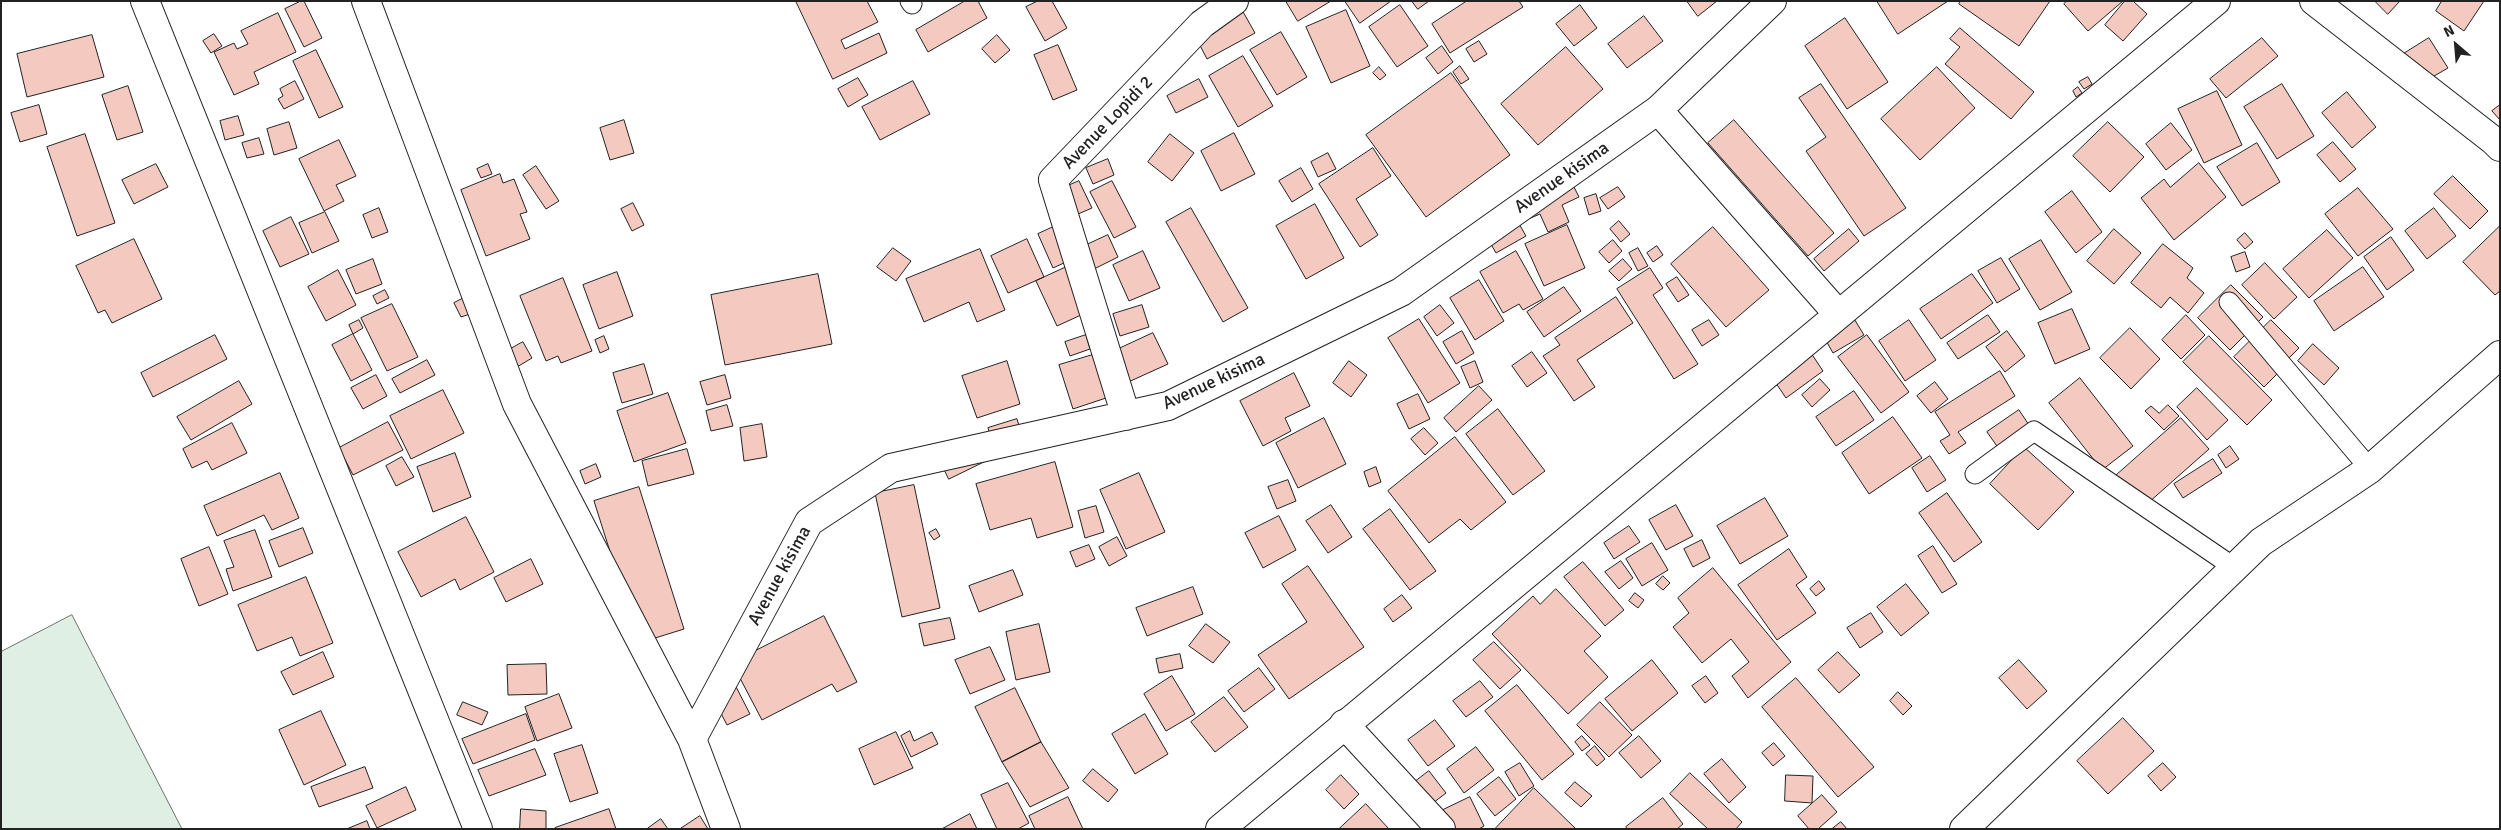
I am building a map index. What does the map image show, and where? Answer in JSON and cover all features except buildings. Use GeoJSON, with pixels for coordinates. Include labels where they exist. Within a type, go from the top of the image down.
{"type":"FeatureCollection","features":[{"type":"Feature","properties":{"kind":"street"},"geometry":{"type":"LineString","coordinates":[[145,1],[478,829]]}},
{"type":"Feature","properties":{"kind":"street"},"geometry":{"type":"LineString","coordinates":[[366,1],[517,404],[692,739],[726,829]]}},
{"type":"Feature","properties":{"kind":"street","name":"Avenue Lopidi 2"},"geometry":{"type":"LineString","coordinates":[[1126,416],[1053,180],[1202,24],[1234,1]]}},
{"type":"Feature","properties":{"kind":"street","name":"Avenue kisima"},"geometry":{"type":"LineString","coordinates":[[692,739],[809,522],[891,468],[1168,406],[1400,292],[1658,110],[1772,1]]}},
{"type":"Feature","properties":{"kind":"street"},"geometry":{"type":"LineString","coordinates":[[1220,829],[2216,1]]}},
{"type":"Feature","properties":{"kind":"street"},"geometry":{"type":"LineString","coordinates":[[2314,1],[2498,140]]}},
{"type":"Feature","properties":{"kind":"street"},"geometry":{"type":"LineString","coordinates":[[1658,110],[1838,314]]}},
{"type":"Feature","properties":{"kind":"street"},"geometry":{"type":"LineString","coordinates":[[1964,829],[2261,542],[2370,469],[2500,354]]}},
{"type":"Feature","properties":{"kind":"street"},"geometry":{"type":"LineString","coordinates":[[1344,724],[1441,829]]}},
{"type":"Feature","properties":{"kind":"lane"},"geometry":{"type":"LineString","coordinates":[[2229,302],[2370,469]]}},
{"type":"Feature","properties":{"kind":"lane"},"geometry":{"type":"LineString","coordinates":[[1975,474],[2034,431],[2235,568]]}},
{"type":"Feature","properties":{"kind":"green space"},"geometry":{"type":"Polygon","coordinates":[[[72,615],[182,829],[1,829],[1,652],[72,615]]]}}]}
